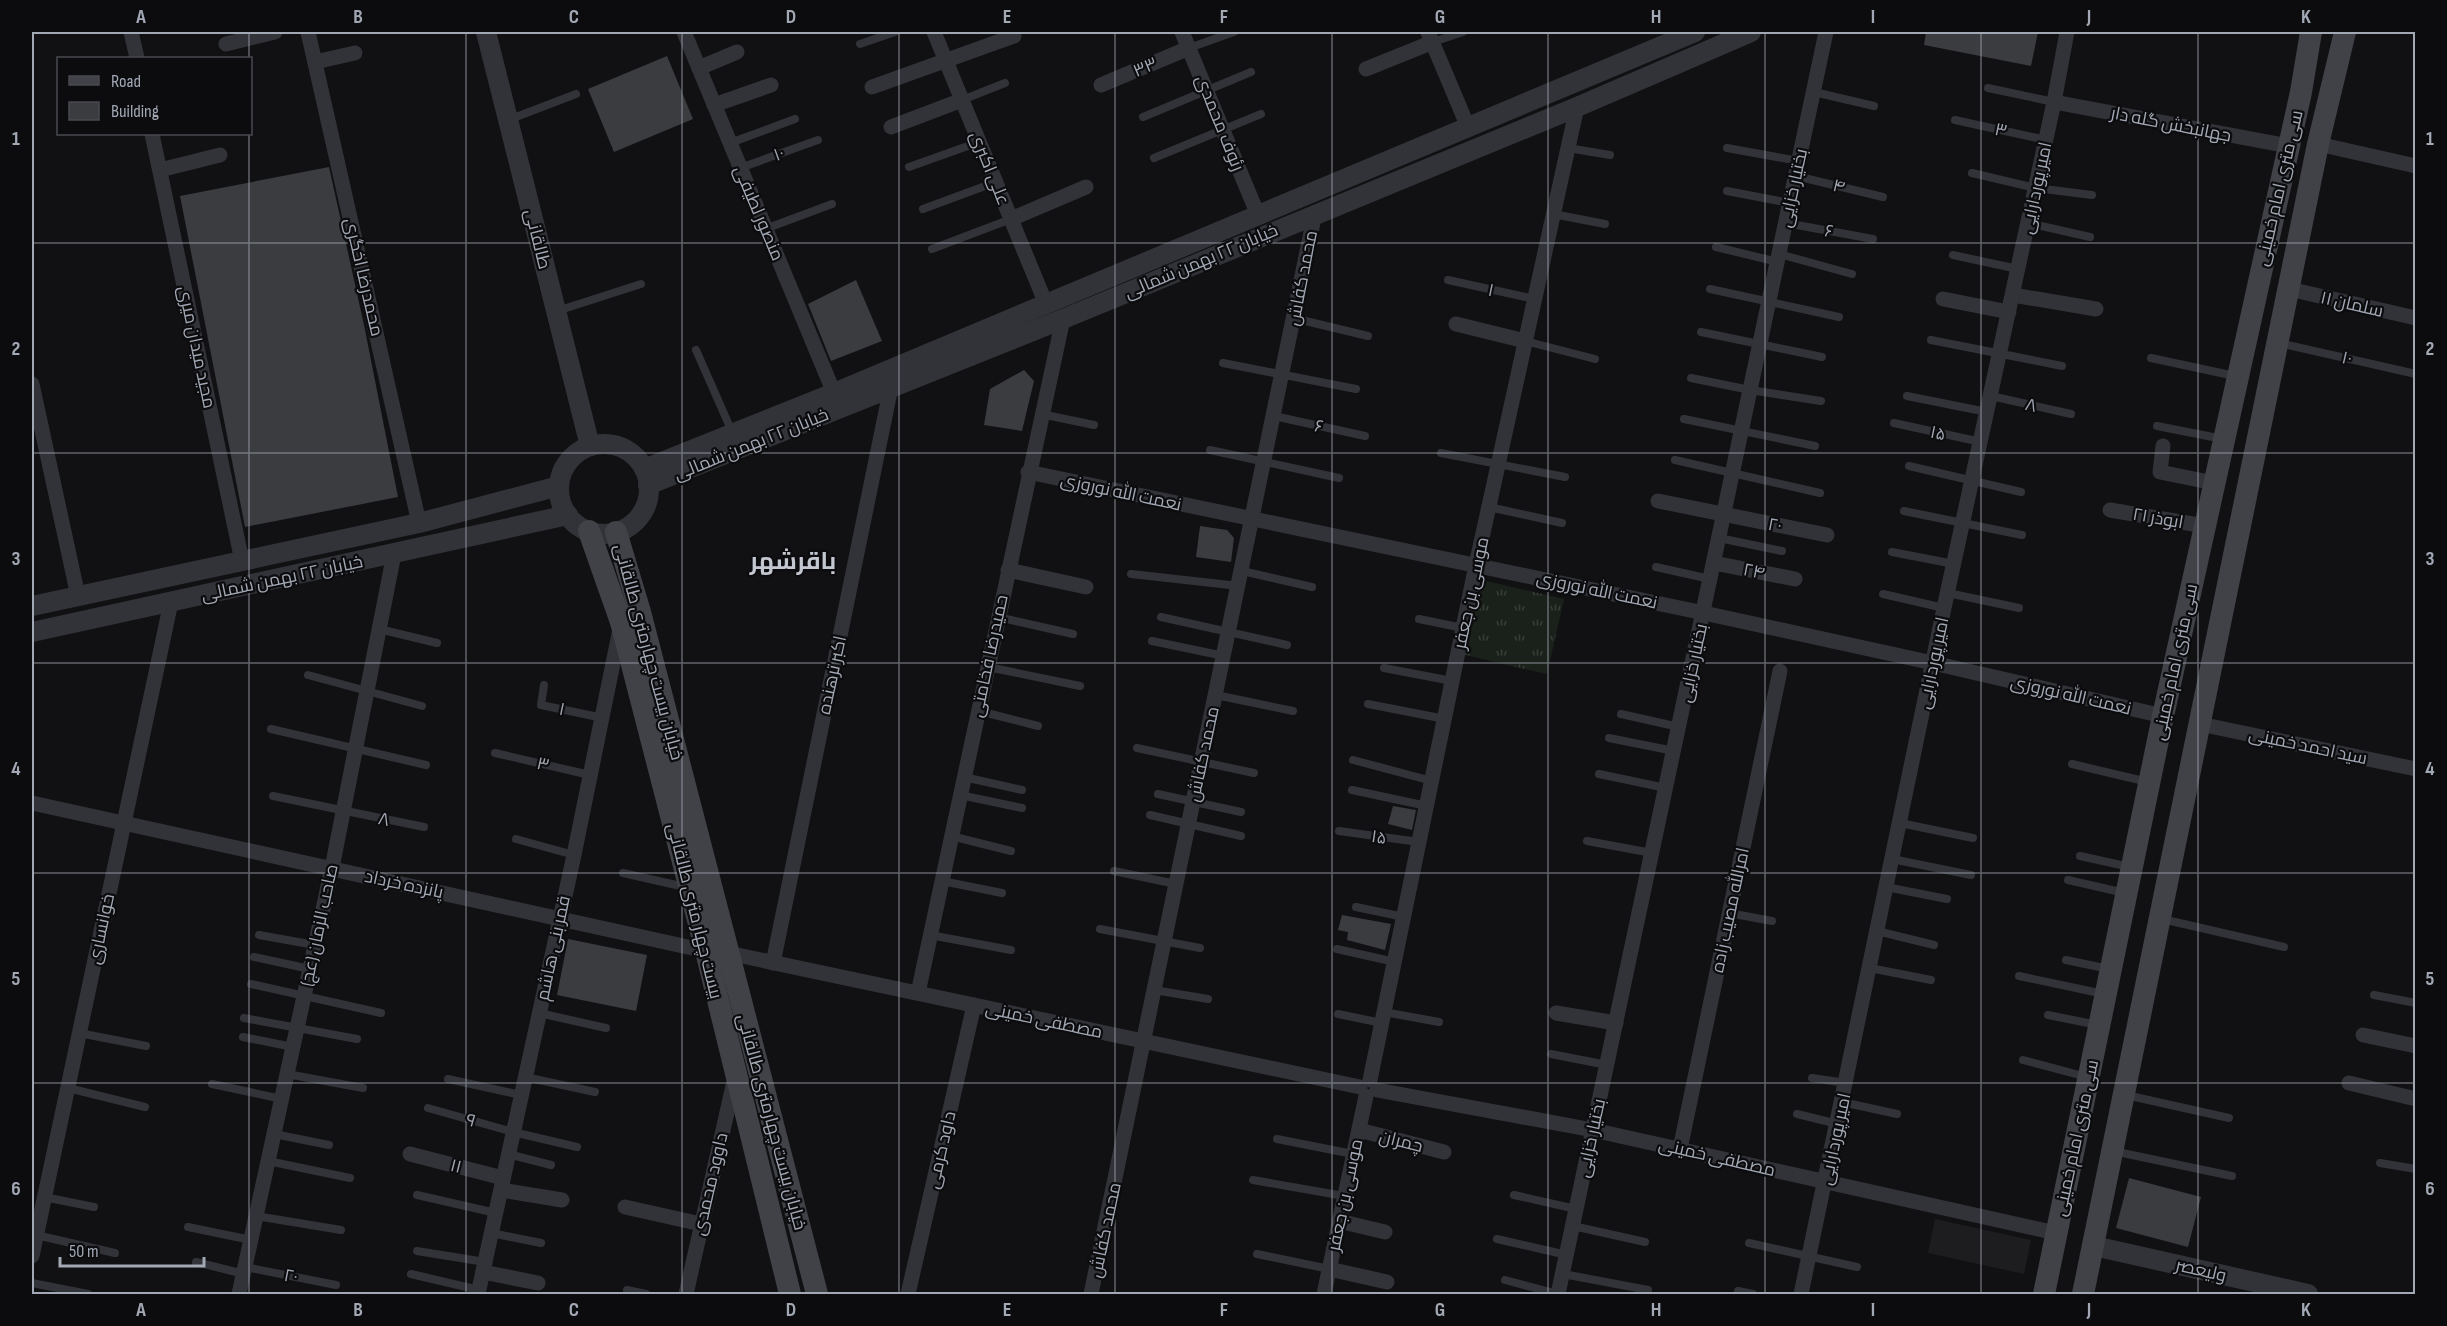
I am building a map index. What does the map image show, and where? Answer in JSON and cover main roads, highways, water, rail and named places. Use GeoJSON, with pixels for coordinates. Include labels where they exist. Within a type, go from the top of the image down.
{"type":"FeatureCollection","features":[{"type":"Feature","properties":{"kind":"main road","name":"سی متری امام خمینی"},"geometry":{"type":"LineString","coordinates":[[2044,1294],[2163,716],[2301,92],[2311,32]]}},
{"type":"Feature","properties":{"kind":"main road","name":"سی متری امام خمینی"},"geometry":{"type":"LineString","coordinates":[[2083,1294],[2318,144],[2345,32]]}},
{"type":"Feature","properties":{"kind":"main road","name":"بیست چهار متری طالقانی"},"geometry":{"type":"LineString","coordinates":[[589,531],[631,617],[690,888],[790,1294]]}},
{"type":"Feature","properties":{"kind":"main road","name":"خیابان بیست چهارمتری طالقانی"},"geometry":{"type":"LineString","coordinates":[[616,532],[631,617],[728,953],[817,1294]]}},
{"type":"Feature","properties":{"kind":"main road"},"geometry":{"type":"LineString","coordinates":[[706,951],[728,953]]}},
{"type":"Feature","properties":{"kind":"district","name":"باقرشهر"},"geometry":{"type":"Point","coordinates":[793,561]}}]}
